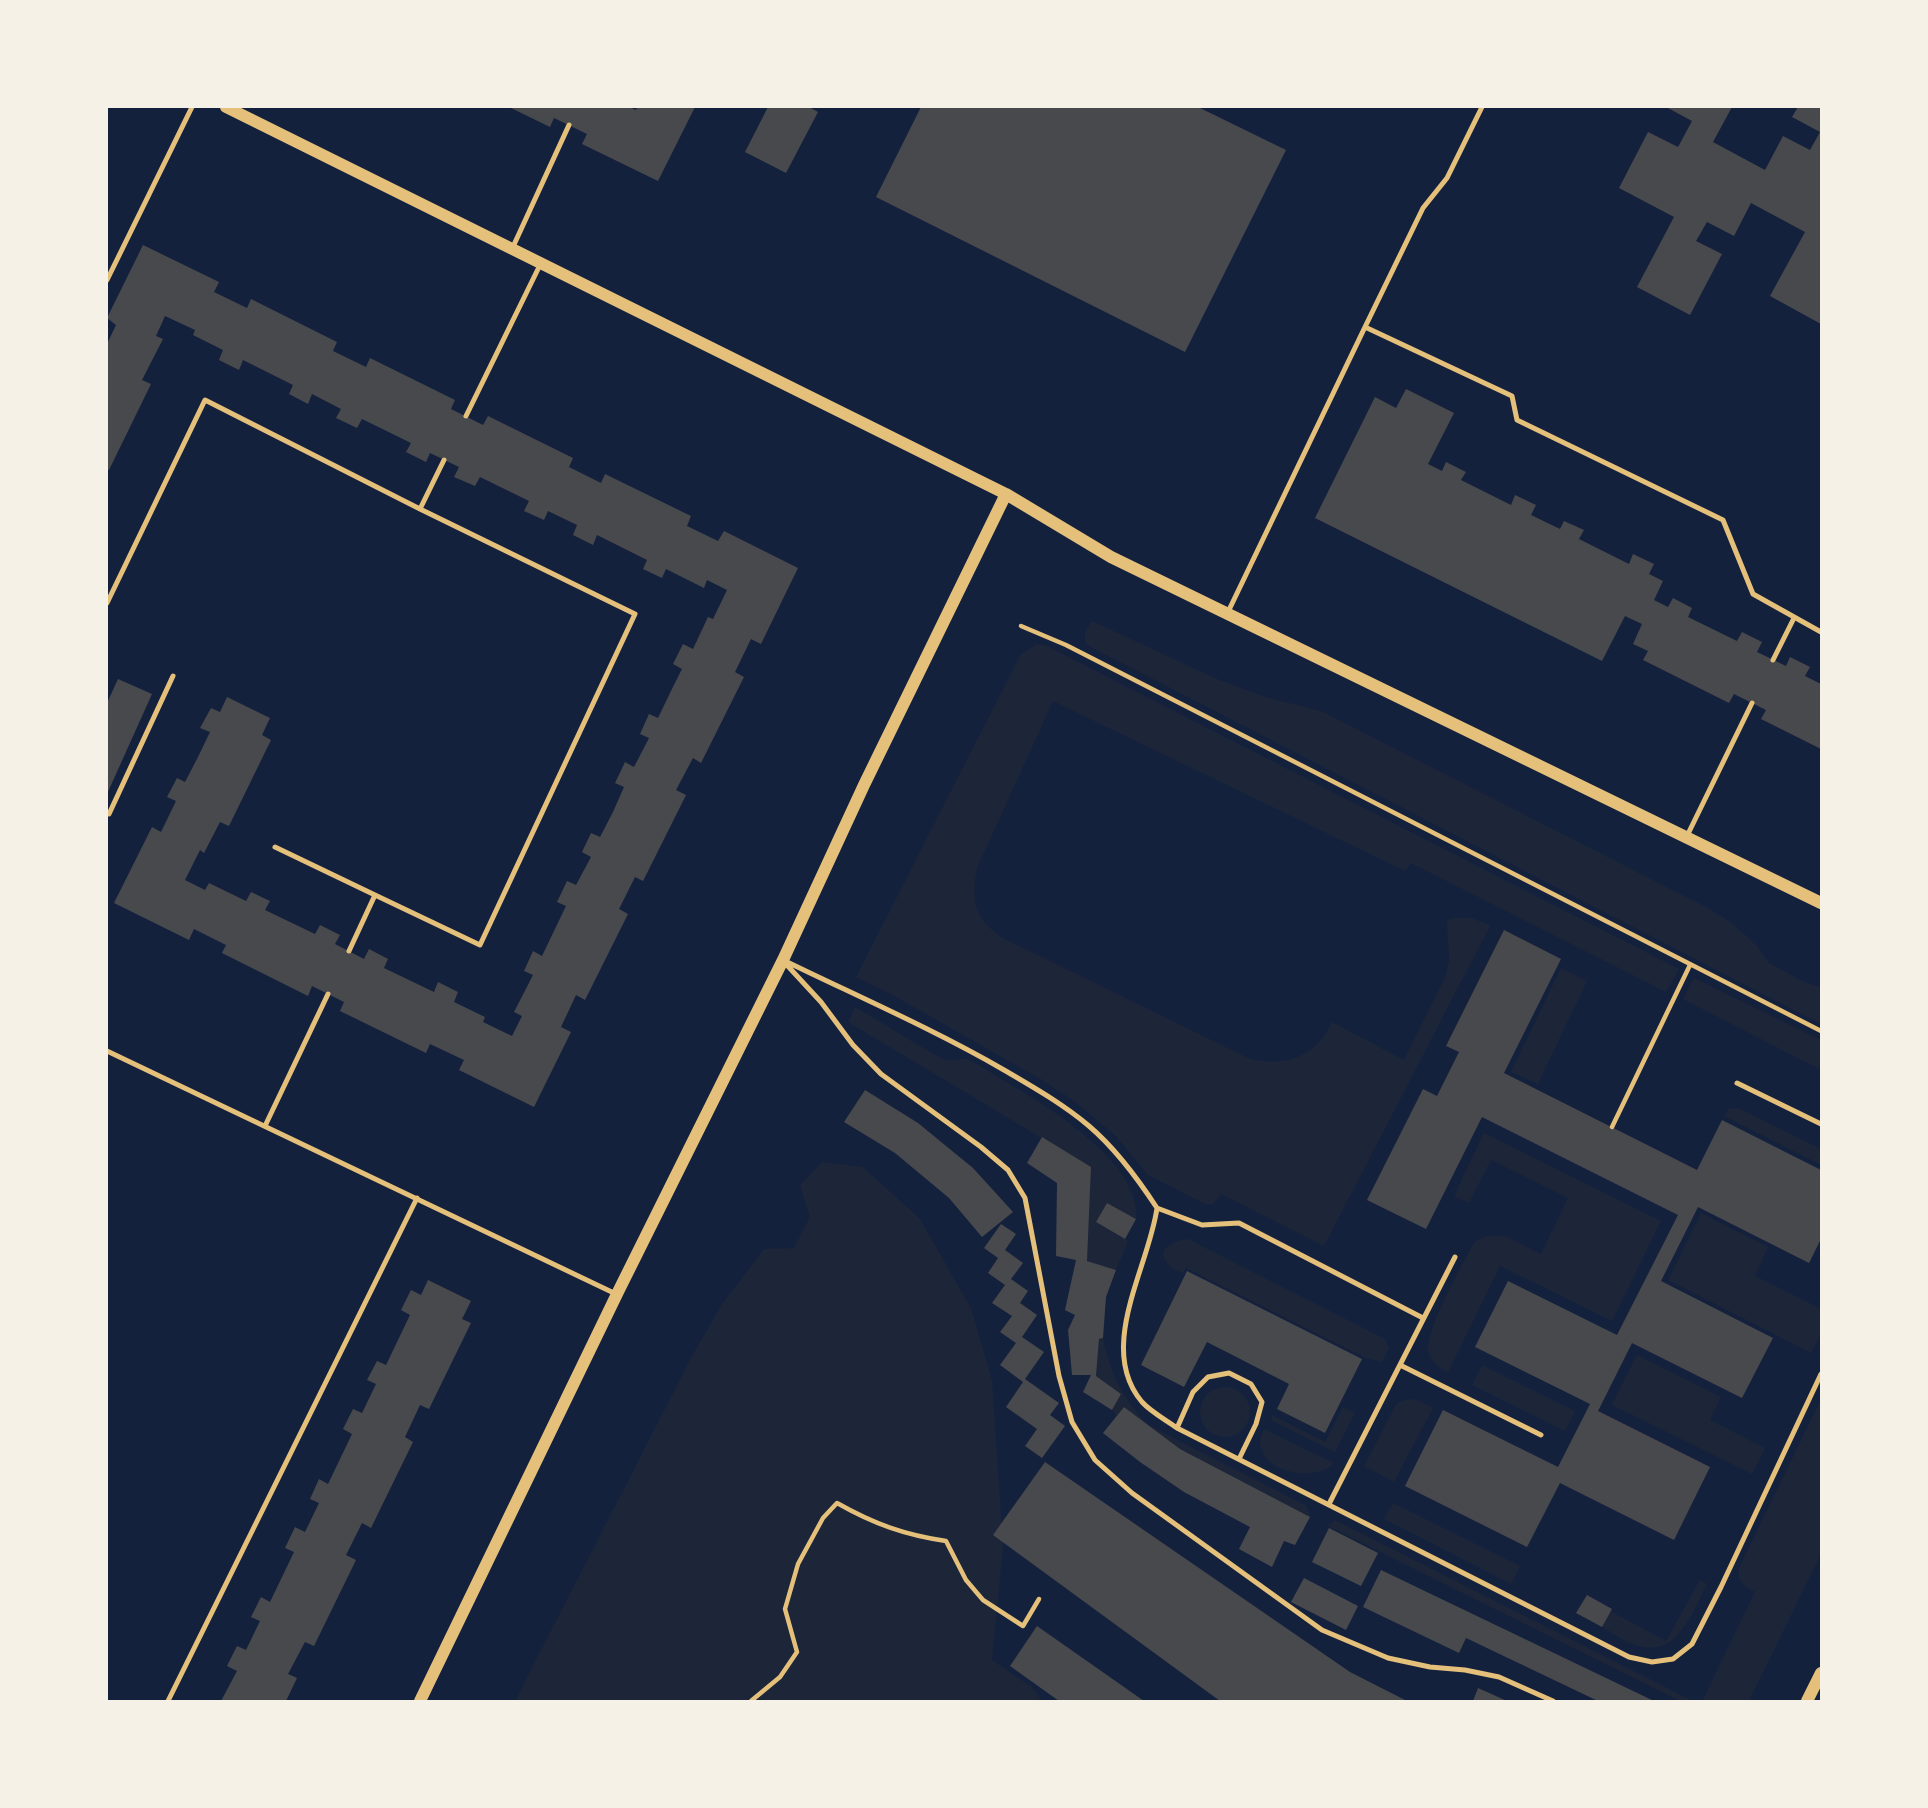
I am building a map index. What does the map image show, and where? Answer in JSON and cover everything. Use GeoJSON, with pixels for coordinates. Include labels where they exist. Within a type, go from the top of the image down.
{"type":"FeatureCollection","features":[{"type":"Feature","properties":{"kind":"street"},"geometry":{"type":"LineString","coordinates":[[226,107],[1006,494],[1111,557],[1821,904]]}},
{"type":"Feature","properties":{"kind":"street"},"geometry":{"type":"LineString","coordinates":[[420,1701],[617,1294],[783,960],[864,785],[1006,494]]}},
{"type":"Feature","properties":{"kind":"street"},"geometry":{"type":"LineString","coordinates":[[1807,1701],[1821,1673]]}},
{"type":"Feature","properties":{"kind":"lane"},"geometry":{"type":"LineString","coordinates":[[107,280],[192,107]]}},
{"type":"Feature","properties":{"kind":"lane"},"geometry":{"type":"LineString","coordinates":[[1227,614],[1423,208],[1447,178],[1482,107]]}},
{"type":"Feature","properties":{"kind":"lane"},"geometry":{"type":"LineString","coordinates":[[512,249],[569,125]]}},
{"type":"Feature","properties":{"kind":"lane"},"geometry":{"type":"LineString","coordinates":[[466,416],[541,263]]}},
{"type":"Feature","properties":{"kind":"lane"},"geometry":{"type":"LineString","coordinates":[[1365,327],[1512,396],[1517,420],[1723,520],[1753,594],[1821,632]]}},
{"type":"Feature","properties":{"kind":"lane"},"geometry":{"type":"LineString","coordinates":[[107,603],[205,400],[635,614],[480,945],[275,847]]}},
{"type":"Feature","properties":{"kind":"lane"},"geometry":{"type":"LineString","coordinates":[[420,509],[444,460]]}},
{"type":"Feature","properties":{"kind":"lane"},"geometry":{"type":"LineString","coordinates":[[1773,660],[1794,618]]}},
{"type":"Feature","properties":{"kind":"lane"},"geometry":{"type":"LineString","coordinates":[[107,815],[173,676]]}},
{"type":"Feature","properties":{"kind":"lane"},"geometry":{"type":"LineString","coordinates":[[1686,838],[1752,703]]}},
{"type":"Feature","properties":{"kind":"lane"},"geometry":{"type":"LineString","coordinates":[[349,951],[375,895]]}},
{"type":"Feature","properties":{"kind":"lane"},"geometry":{"type":"LineString","coordinates":[[783,960],[978,1055],[1061,1105],[1107,1142],[1157,1208],[1202,1226],[1239,1223],[1423,1318]]}},
{"type":"Feature","properties":{"kind":"lane"},"geometry":{"type":"LineString","coordinates":[[783,960],[821,1002],[853,1045],[881,1074],[1008,1170],[1025,1198],[1059,1376],[1072,1422],[1096,1460],[1132,1493],[1322,1630],[1388,1658],[1499,1677],[1553,1701]]}},
{"type":"Feature","properties":{"kind":"lane"},"geometry":{"type":"LineString","coordinates":[[265,1126],[328,995]]}},
{"type":"Feature","properties":{"kind":"lane"},"geometry":{"type":"LineString","coordinates":[[107,1051],[617,1294]]}},
{"type":"Feature","properties":{"kind":"lane"},"geometry":{"type":"LineString","coordinates":[[1737,1083],[1821,1125]]}},
{"type":"Feature","properties":{"kind":"lane"},"geometry":{"type":"LineString","coordinates":[[168,1701],[416,1198]]}},
{"type":"Feature","properties":{"kind":"lane"},"geometry":{"type":"LineString","coordinates":[[1157,1208],[1155,1227],[1126,1321],[1123,1346],[1126,1373],[1142,1402],[1177,1428],[1629,1657],[1652,1662],[1673,1659],[1692,1644],[1821,1374]]}},
{"type":"Feature","properties":{"kind":"lane"},"geometry":{"type":"LineString","coordinates":[[1329,1504],[1455,1258]]}},
{"type":"Feature","properties":{"kind":"lane"},"geometry":{"type":"LineString","coordinates":[[1400,1365],[1541,1435]]}},
{"type":"Feature","properties":{"kind":"lane"},"geometry":{"type":"LineString","coordinates":[[1177,1428],[1193,1392],[1209,1377],[1229,1373],[1251,1384],[1262,1402],[1256,1424],[1239,1459]]}},
{"type":"Feature","properties":{"kind":"path"},"geometry":{"type":"LineString","coordinates":[[1021,626],[1078,651],[1821,1031]]}},
{"type":"Feature","properties":{"kind":"path"},"geometry":{"type":"LineString","coordinates":[[1612,1127],[1690,965]]}},
{"type":"Feature","properties":{"kind":"path"},"geometry":{"type":"LineString","coordinates":[[751,1701],[780,1677],[797,1652],[785,1609],[798,1564],[823,1518],[837,1503],[865,1519],[909,1536],[946,1541],[966,1580],[983,1600],[1023,1626],[1039,1599]]}},
{"type":"Feature","properties":{"kind":"shaded area"},"geometry":{"type":"Polygon","coordinates":[[[1092,621],[1217,679],[1265,697],[1321,711],[1706,907],[1732,923],[1757,946],[1769,963],[1806,983],[1821,987],[1821,1024],[1091,647],[1085,642],[1085,632],[1092,621]]]}},
{"type":"Feature","properties":{"kind":"shaded area"},"geometry":{"type":"Polygon","coordinates":[[[1037,644],[1047,646],[1679,969],[1666,992],[1411,863],[1405,871],[1053,701],[977,868],[974,890],[977,907],[985,922],[1001,937],[1248,1058],[1274,1062],[1297,1057],[1317,1044],[1332,1022],[1404,1060],[1445,978],[1449,961],[1447,920],[1470,918],[1490,926],[1324,1246],[1221,1194],[1213,1204],[1205,1204],[1148,1175],[1115,1135],[1071,1099],[1042,1080],[856,977],[1021,654],[1037,644]]]}},
{"type":"Feature","properties":{"kind":"shaded area"},"geometry":{"type":"Polygon","coordinates":[[[1561,968],[1587,981],[1538,1084],[1511,1072],[1561,968]]]}},
{"type":"Feature","properties":{"kind":"shaded area"},"geometry":{"type":"Polygon","coordinates":[[[1694,978],[1821,1040],[1821,1070],[1683,999],[1694,978]]]}},
{"type":"Feature","properties":{"kind":"shaded area"},"geometry":{"type":"Polygon","coordinates":[[[855,1007],[943,1059],[966,1059],[981,1067],[1064,1119],[1107,1156],[1123,1177],[1134,1198],[1136,1219],[1107,1203],[1096,1222],[1128,1241],[1116,1270],[1087,1261],[1090,1167],[848,1022],[855,1007]]]}},
{"type":"Feature","properties":{"kind":"shaded area"},"geometry":{"type":"Polygon","coordinates":[[[1738,1108],[1821,1149],[1821,1165],[1724,1116],[1729,1109],[1738,1108]]]}},
{"type":"Feature","properties":{"kind":"shaded area"},"geometry":{"type":"Polygon","coordinates":[[[1484,1133],[1661,1221],[1612,1321],[1500,1266],[1448,1372],[1432,1360],[1429,1344],[1438,1315],[1474,1242],[1484,1237],[1500,1236],[1541,1254],[1568,1198],[1491,1160],[1469,1203],[1454,1196],[1484,1133]]]}},
{"type":"Feature","properties":{"kind":"shaded area"},"geometry":{"type":"Polygon","coordinates":[[[822,1162],[863,1167],[920,1219],[971,1308],[992,1380],[1003,1547],[992,1660],[1032,1687],[1042,1701],[515,1701],[691,1358],[722,1304],[764,1249],[794,1248],[810,1217],[800,1185],[822,1162]]]}},
{"type":"Feature","properties":{"kind":"shaded area"},"geometry":{"type":"Polygon","coordinates":[[[1701,1213],[1768,1247],[1755,1276],[1821,1309],[1821,1333],[1811,1353],[1668,1280],[1701,1213]]]}},
{"type":"Feature","properties":{"kind":"shaded area"},"geometry":{"type":"Polygon","coordinates":[[[1188,1239],[1385,1339],[1389,1348],[1382,1362],[1366,1358],[1186,1268],[1183,1273],[1173,1269],[1164,1259],[1165,1250],[1173,1243],[1188,1239]]]}},
{"type":"Feature","properties":{"kind":"shaded area"},"geometry":{"type":"Polygon","coordinates":[[[1103,1338],[1109,1363],[1119,1386],[1133,1408],[1150,1426],[1307,1506],[1310,1517],[1180,1449],[1124,1407],[1117,1416],[1112,1410],[1121,1394],[1096,1376],[1099,1339],[1103,1338]]]}},
{"type":"Feature","properties":{"kind":"shaded area"},"geometry":{"type":"Polygon","coordinates":[[[1637,1355],[1721,1397],[1710,1420],[1765,1448],[1752,1474],[1612,1405],[1637,1355]]]}},
{"type":"Feature","properties":{"kind":"shaded area"},"geometry":{"type":"Polygon","coordinates":[[[1482,1365],[1575,1411],[1565,1431],[1472,1385],[1482,1365]]]}},
{"type":"Feature","properties":{"kind":"shaded area"},"geometry":{"type":"Polygon","coordinates":[[[1225,1387],[1243,1394],[1250,1412],[1243,1430],[1225,1437],[1207,1430],[1200,1412],[1207,1394],[1225,1387]]]}},
{"type":"Feature","properties":{"kind":"shaded area"},"geometry":{"type":"Polygon","coordinates":[[[1408,1399],[1417,1400],[1433,1408],[1394,1482],[1364,1466],[1397,1403],[1408,1399]]]}},
{"type":"Feature","properties":{"kind":"shaded area"},"geometry":{"type":"Polygon","coordinates":[[[1821,1399],[1821,1554],[1749,1701],[1702,1701],[1755,1592],[1739,1579],[1739,1568],[1821,1399]]]}},
{"type":"Feature","properties":{"kind":"shaded area"},"geometry":{"type":"Polygon","coordinates":[[[1343,1407],[1355,1413],[1335,1452],[1271,1420],[1272,1415],[1325,1442],[1343,1407]]]}},
{"type":"Feature","properties":{"kind":"shaded area"},"geometry":{"type":"Polygon","coordinates":[[[1264,1429],[1334,1463],[1324,1470],[1311,1473],[1283,1469],[1271,1463],[1263,1454],[1260,1442],[1264,1429]]]}},
{"type":"Feature","properties":{"kind":"shaded area"},"geometry":{"type":"Polygon","coordinates":[[[1393,1503],[1520,1566],[1511,1584],[1384,1519],[1393,1503]]]}},
{"type":"Feature","properties":{"kind":"shaded area"},"geometry":{"type":"Polygon","coordinates":[[[1335,1520],[1693,1701],[1680,1701],[1328,1526],[1335,1520]]]}},
{"type":"Feature","properties":{"kind":"shaded area"},"geometry":{"type":"Polygon","coordinates":[[[1700,1580],[1707,1584],[1689,1620],[1673,1639],[1662,1645],[1650,1648],[1636,1645],[1602,1627],[1610,1611],[1666,1641],[1700,1580]]]}},
{"type":"Feature","properties":{"kind":"building"},"geometry":{"type":"Polygon","coordinates":[[[509,107],[629,107],[636,110],[637,107],[695,107],[658,181],[582,144],[587,134],[554,118],[550,127],[509,107]]]}},
{"type":"Feature","properties":{"kind":"building"},"geometry":{"type":"Polygon","coordinates":[[[768,107],[809,107],[818,112],[786,173],[745,152],[768,107]]]}},
{"type":"Feature","properties":{"kind":"building"},"geometry":{"type":"Polygon","coordinates":[[[921,107],[1198,107],[1286,150],[1185,352],[876,197],[921,107]]]}},
{"type":"Feature","properties":{"kind":"building"},"geometry":{"type":"Polygon","coordinates":[[[1666,107],[1732,107],[1713,142],[1765,170],[1783,136],[1810,150],[1820,132],[1792,117],[1798,107],[1821,107],[1821,324],[1770,296],[1805,232],[1751,203],[1734,236],[1707,222],[1696,241],[1722,254],[1690,315],[1637,287],[1674,217],[1619,188],[1648,132],[1678,147],[1692,121],[1666,107]]]}},
{"type":"Feature","properties":{"kind":"building"},"geometry":{"type":"Polygon","coordinates":[[[143,245],[219,282],[214,292],[247,308],[251,299],[337,342],[333,351],[366,367],[370,358],[455,400],[451,409],[483,425],[488,416],[573,458],[569,467],[601,483],[605,474],[691,516],[687,526],[718,541],[724,531],[798,568],[761,644],[751,639],[735,672],[744,677],[701,763],[693,758],[676,790],[686,795],[643,881],[635,877],[619,909],[628,914],[585,1000],[576,995],[561,1027],[571,1032],[534,1107],[459,1070],[464,1060],[430,1044],[426,1053],[340,1011],[344,1002],[312,986],[308,996],[222,953],[226,945],[194,929],[189,940],[114,903],[152,827],[161,832],[176,801],[167,797],[177,778],[185,782],[198,757],[210,732],[200,728],[211,708],[220,712],[227,697],[270,718],[262,735],[271,740],[229,826],[220,822],[204,853],[200,850],[185,880],[205,890],[209,883],[246,901],[251,892],[270,901],[265,910],[315,934],[320,925],[340,935],[335,944],[364,959],[369,949],[388,959],[384,968],[434,992],[438,982],[458,992],[454,1002],[485,1017],[483,1022],[512,1036],[522,1016],[514,1012],[533,975],[524,971],[533,951],[542,956],[566,906],[557,902],[567,881],[576,885],[591,857],[582,852],[591,833],[600,837],[613,812],[624,787],[615,783],[625,762],[634,767],[649,738],[640,734],[649,714],[658,718],[682,669],[673,664],[683,644],[693,649],[708,617],[713,619],[727,590],[707,580],[704,588],[666,569],[662,578],[643,569],[647,560],[597,535],[593,545],[573,535],[577,525],[548,511],[544,520],[524,511],[529,501],[480,477],[475,486],[454,477],[459,467],[430,453],[426,462],[406,452],[411,443],[362,419],[357,428],[336,418],[341,409],[312,394],[308,404],[289,394],[293,385],[243,360],[239,370],[219,360],[223,350],[193,335],[195,330],[165,316],[156,336],[163,339],[142,380],[151,384],[109,470],[107,469],[107,344],[116,325],[107,318],[143,245]]]}},
{"type":"Feature","properties":{"kind":"building"},"geometry":{"type":"Polygon","coordinates":[[[1406,389],[1454,413],[1428,464],[1442,471],[1446,462],[1466,472],[1461,480],[1511,505],[1515,495],[1536,505],[1531,515],[1560,529],[1564,521],[1584,530],[1579,539],[1629,564],[1633,554],[1654,564],[1649,574],[1663,581],[1654,600],[1668,607],[1673,598],[1692,608],[1688,617],[1737,641],[1742,632],[1762,642],[1757,652],[1786,666],[1790,657],[1810,667],[1805,676],[1821,684],[1821,749],[1761,719],[1766,710],[1734,694],[1729,703],[1643,660],[1648,651],[1633,644],[1642,624],[1625,616],[1602,661],[1315,518],[1375,397],[1396,408],[1406,389]]]}},
{"type":"Feature","properties":{"kind":"building"},"geometry":{"type":"Polygon","coordinates":[[[118,679],[152,694],[107,794],[107,703],[118,679]]]}},
{"type":"Feature","properties":{"kind":"building"},"geometry":{"type":"Polygon","coordinates":[[[1504,930],[1561,959],[1504,1073],[1697,1170],[1722,1120],[1821,1170],[1821,1239],[1809,1263],[1698,1207],[1661,1281],[1773,1338],[1742,1398],[1632,1343],[1598,1411],[1710,1467],[1674,1540],[1560,1483],[1527,1547],[1405,1486],[1443,1410],[1558,1467],[1590,1404],[1475,1347],[1508,1281],[1617,1335],[1678,1215],[1482,1117],[1426,1229],[1367,1200],[1423,1089],[1437,1096],[1459,1052],[1446,1046],[1504,930]]]}},
{"type":"Feature","properties":{"kind":"building"},"geometry":{"type":"Polygon","coordinates":[[[865,1090],[918,1123],[973,1168],[1013,1212],[982,1237],[949,1198],[895,1153],[844,1122],[865,1090]]]}},
{"type":"Feature","properties":{"kind":"building"},"geometry":{"type":"Polygon","coordinates":[[[1042,1137],[1091,1167],[1087,1261],[1116,1270],[1106,1297],[1103,1338],[1099,1339],[1096,1376],[1121,1394],[1112,1410],[1083,1392],[1091,1375],[1072,1375],[1068,1330],[1075,1315],[1065,1310],[1076,1260],[1056,1256],[1057,1183],[1027,1163],[1042,1137]]]}},
{"type":"Feature","properties":{"kind":"building"},"geometry":{"type":"Polygon","coordinates":[[[1107,1203],[1136,1219],[1125,1239],[1096,1222],[1107,1203]]]}},
{"type":"Feature","properties":{"kind":"building"},"geometry":{"type":"Polygon","coordinates":[[[1001,1224],[1016,1234],[1005,1250],[1023,1263],[1011,1279],[1028,1291],[1020,1303],[1037,1315],[1022,1337],[1044,1352],[1025,1379],[1059,1403],[1050,1415],[1065,1426],[1042,1458],[1025,1446],[1037,1429],[1006,1407],[1023,1382],[1000,1365],[1016,1343],[1000,1332],[1012,1316],[992,1303],[1005,1285],[988,1273],[998,1258],[984,1248],[1001,1224]]]}},
{"type":"Feature","properties":{"kind":"building"},"geometry":{"type":"Polygon","coordinates":[[[1187,1271],[1362,1359],[1325,1433],[1277,1409],[1289,1384],[1207,1342],[1184,1387],[1141,1365],[1187,1271]]]}},
{"type":"Feature","properties":{"kind":"building"},"geometry":{"type":"Polygon","coordinates":[[[428,1280],[471,1301],[462,1319],[471,1323],[429,1409],[420,1405],[405,1437],[413,1442],[371,1528],[362,1523],[346,1555],[356,1560],[314,1646],[305,1642],[288,1674],[297,1678],[286,1701],[221,1701],[237,1671],[227,1666],[237,1646],[246,1650],[260,1621],[251,1617],[261,1597],[270,1602],[294,1552],[285,1548],[295,1527],[305,1532],[319,1503],[310,1499],[319,1479],[328,1484],[352,1434],[343,1429],[353,1409],[362,1413],[376,1384],[367,1380],[377,1361],[386,1365],[410,1315],[401,1310],[411,1290],[421,1295],[428,1280]]]}},
{"type":"Feature","properties":{"kind":"building"},"geometry":{"type":"Polygon","coordinates":[[[1124,1407],[1180,1449],[1310,1517],[1295,1545],[1284,1541],[1272,1567],[1239,1549],[1250,1527],[1184,1492],[1103,1433],[1124,1407]]]}},
{"type":"Feature","properties":{"kind":"building"},"geometry":{"type":"Polygon","coordinates":[[[1045,1462],[1350,1672],[1407,1701],[1220,1701],[993,1535],[1045,1462]]]}},
{"type":"Feature","properties":{"kind":"building"},"geometry":{"type":"Polygon","coordinates":[[[1329,1528],[1378,1553],[1361,1586],[1312,1562],[1329,1528]]]}},
{"type":"Feature","properties":{"kind":"building"},"geometry":{"type":"Polygon","coordinates":[[[1381,1570],[1654,1701],[1598,1701],[1466,1638],[1459,1653],[1363,1607],[1381,1570]]]}},
{"type":"Feature","properties":{"kind":"building"},"geometry":{"type":"Polygon","coordinates":[[[1304,1578],[1358,1606],[1346,1630],[1291,1602],[1304,1578]]]}},
{"type":"Feature","properties":{"kind":"building"},"geometry":{"type":"Polygon","coordinates":[[[1587,1595],[1612,1609],[1602,1627],[1576,1613],[1587,1595]]]}},
{"type":"Feature","properties":{"kind":"building"},"geometry":{"type":"Polygon","coordinates":[[[1037,1626],[1144,1701],[1059,1701],[1010,1666],[1037,1626]]]}},
{"type":"Feature","properties":{"kind":"building"},"geometry":{"type":"Polygon","coordinates":[[[1478,1688],[1507,1701],[1473,1701],[1478,1688]]]}}]}
